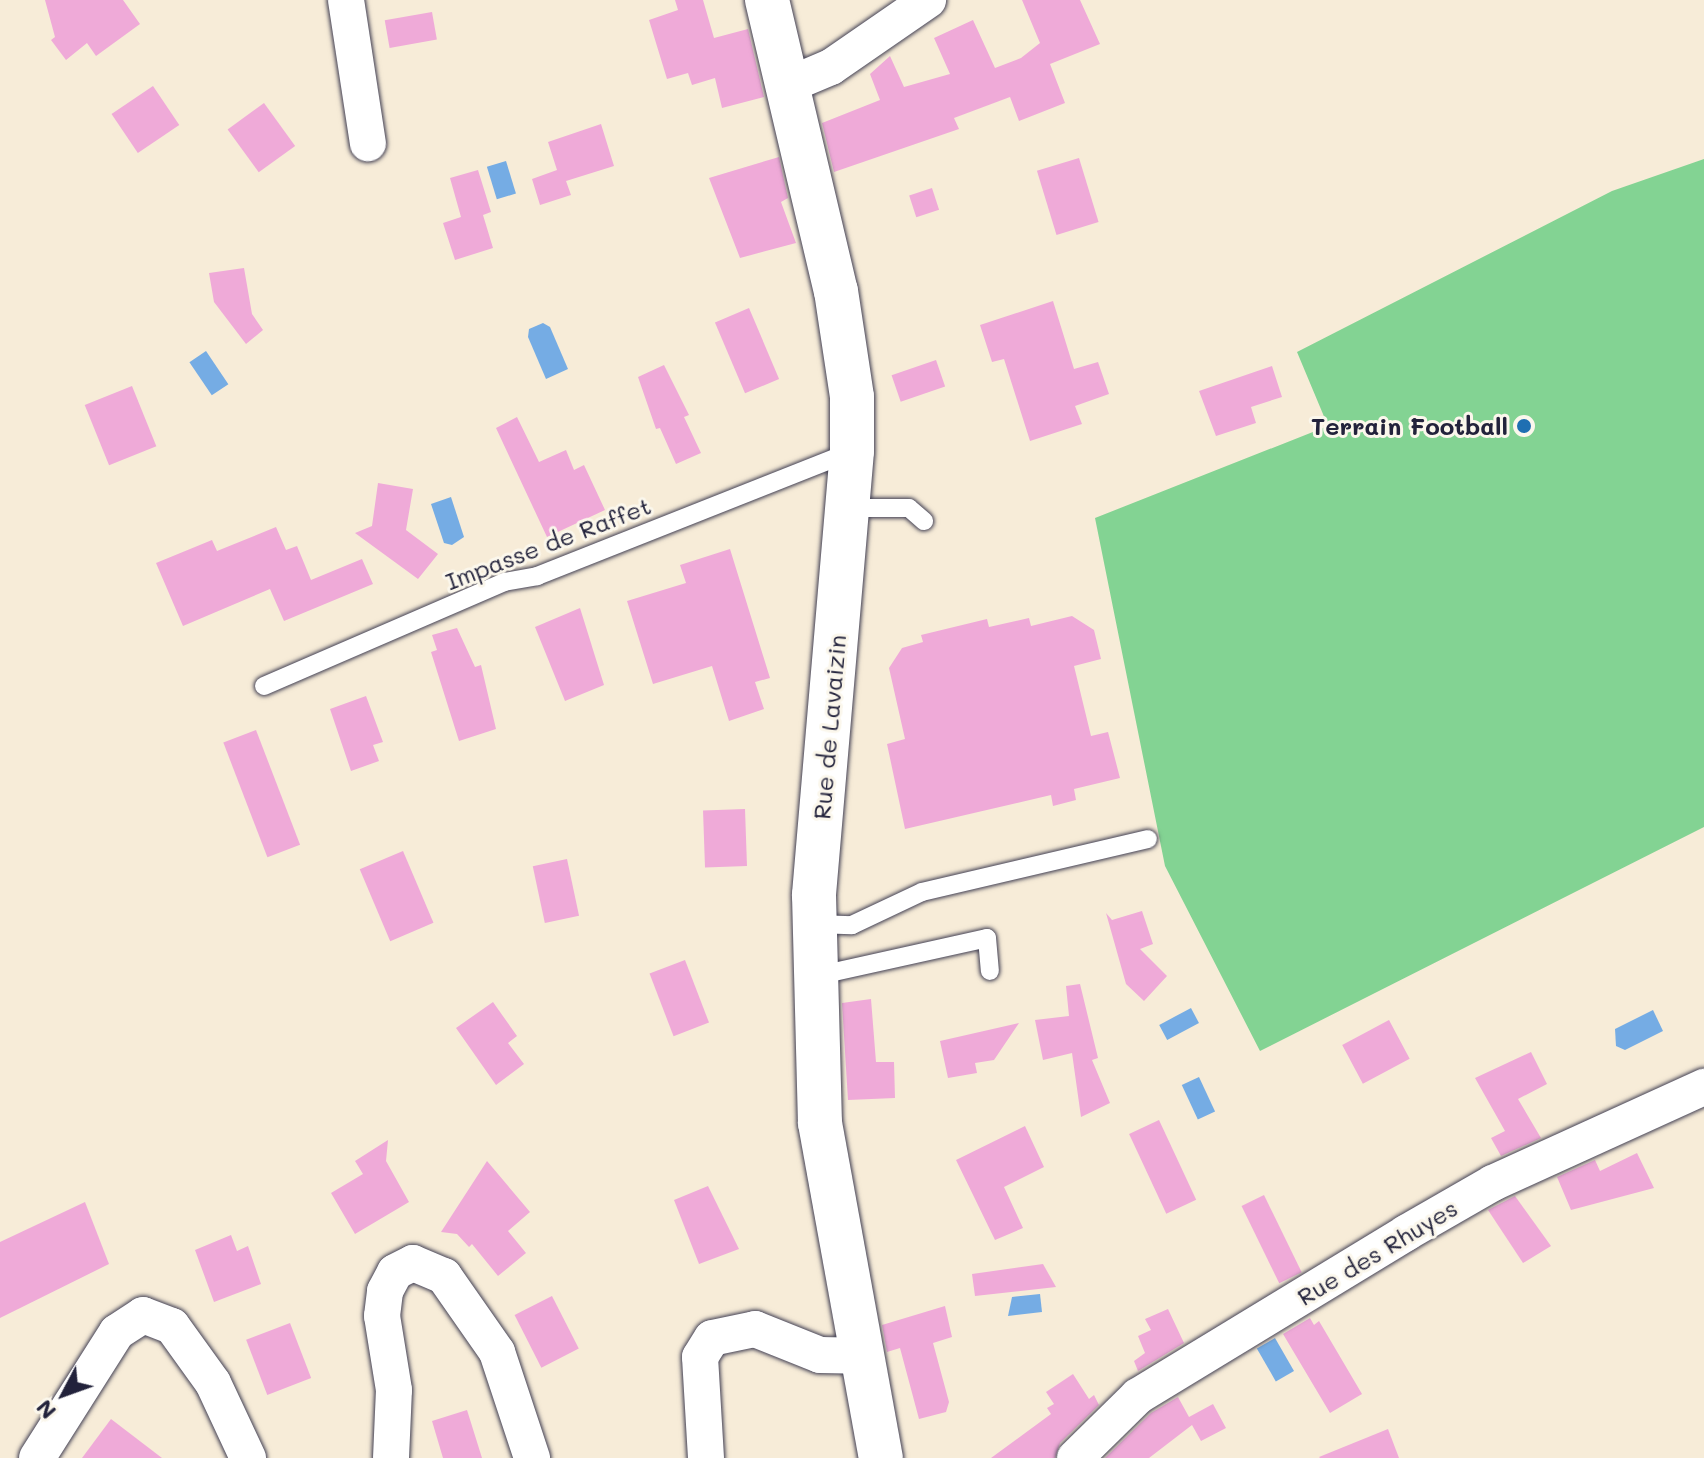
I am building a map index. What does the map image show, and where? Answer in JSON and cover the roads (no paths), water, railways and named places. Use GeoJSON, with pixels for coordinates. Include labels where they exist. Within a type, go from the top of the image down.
{"type":"FeatureCollection","features":[{"type":"Feature","properties":{"kind":"main road","name":"Rue de Lavaizin"},"geometry":{"type":"LineString","coordinates":[[767,0],[836,291],[852,397],[848,508],[815,924],[820,1123],[859,1356],[881,1458]]}},
{"type":"Feature","properties":{"kind":"street"},"geometry":{"type":"LineString","coordinates":[[346,0],[368,143]]}},
{"type":"Feature","properties":{"kind":"street"},"geometry":{"type":"LineString","coordinates":[[786,86],[831,67],[928,0]]}},
{"type":"Feature","properties":{"kind":"street","name":"Rue des Rhuyes"},"geometry":{"type":"LineString","coordinates":[[1075,1458],[1138,1396],[1419,1226],[1591,1136],[1704,1087]]}},
{"type":"Feature","properties":{"kind":"street"},"geometry":{"type":"LineString","coordinates":[[391,1458],[394,1390],[382,1316],[385,1291],[395,1272],[413,1263],[444,1276],[497,1352],[532,1458]]}},
{"type":"Feature","properties":{"kind":"street"},"geometry":{"type":"LineString","coordinates":[[37,1458],[117,1332],[143,1315],[172,1326],[213,1383],[248,1458]]}},
{"type":"Feature","properties":{"kind":"street"},"geometry":{"type":"LineString","coordinates":[[706,1458],[700,1357],[712,1338],[755,1329],[820,1355],[859,1356]]}},
{"type":"Feature","properties":{"kind":"lane","name":"Impasse de Raffet"},"geometry":{"type":"LineString","coordinates":[[264,686],[504,582],[537,576],[852,451]]}},
{"type":"Feature","properties":{"kind":"lane"},"geometry":{"type":"LineString","coordinates":[[848,508],[909,508],[924,521]]}},
{"type":"Feature","properties":{"kind":"lane"},"geometry":{"type":"LineString","coordinates":[[815,924],[852,925],[922,892],[1148,839]]}},
{"type":"Feature","properties":{"kind":"lane"},"geometry":{"type":"LineString","coordinates":[[816,976],[987,938],[990,971]]}},
{"type":"Feature","properties":{"kind":"water"},"geometry":{"type":"Polygon","coordinates":[[[506,161],[516,194],[497,199],[487,167],[506,161]]]}},
{"type":"Feature","properties":{"kind":"water"},"geometry":{"type":"Polygon","coordinates":[[[543,323],[550,327],[568,369],[546,379],[528,337],[529,329],[543,323]]]}},
{"type":"Feature","properties":{"kind":"water"},"geometry":{"type":"Polygon","coordinates":[[[206,351],[228,384],[212,395],[189,362],[206,351]]]}},
{"type":"Feature","properties":{"kind":"water"},"geometry":{"type":"Polygon","coordinates":[[[451,497],[464,537],[452,545],[444,543],[431,504],[451,497]]]}},
{"type":"Feature","properties":{"kind":"water"},"geometry":{"type":"Polygon","coordinates":[[[1191,1008],[1199,1023],[1167,1040],[1159,1025],[1191,1008]]]}},
{"type":"Feature","properties":{"kind":"water"},"geometry":{"type":"Polygon","coordinates":[[[1653,1010],[1663,1031],[1625,1050],[1616,1046],[1615,1029],[1653,1010]]]}},
{"type":"Feature","properties":{"kind":"water"},"geometry":{"type":"Polygon","coordinates":[[[1199,1077],[1215,1111],[1198,1119],[1182,1085],[1199,1077]]]}},
{"type":"Feature","properties":{"kind":"water"},"geometry":{"type":"Polygon","coordinates":[[[1040,1294],[1042,1312],[1008,1316],[1012,1297],[1040,1294]]]}},
{"type":"Feature","properties":{"kind":"water"},"geometry":{"type":"Polygon","coordinates":[[[1275,1338],[1294,1371],[1276,1381],[1257,1348],[1275,1338]]]}},
{"type":"Feature","properties":{"kind":"place","name":"Terrain Football"},"geometry":{"type":"Point","coordinates":[1524,426]}}]}
